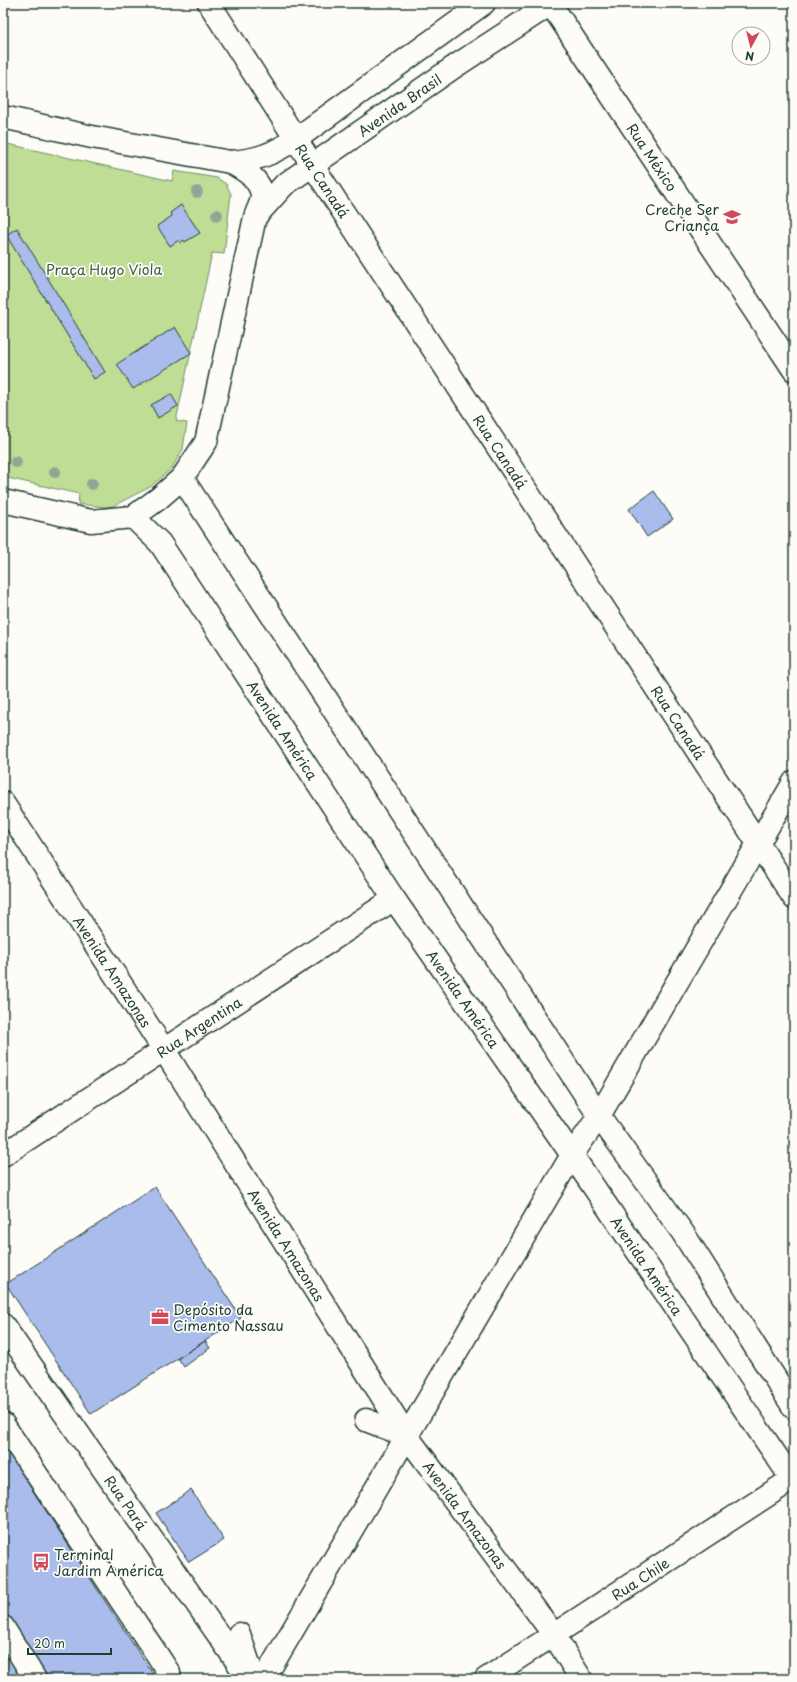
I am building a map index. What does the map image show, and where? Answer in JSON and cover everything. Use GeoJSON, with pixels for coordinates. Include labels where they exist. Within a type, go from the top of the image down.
{"type":"FeatureCollection","features":[{"type":"Feature","properties":{"kind":"street","name":"Rua Canadá"},"geometry":{"type":"LineString","coordinates":[[209,3],[313,166],[757,844],[794,898]]}},
{"type":"Feature","properties":{"kind":"street"},"geometry":{"type":"LineString","coordinates":[[3,117],[92,137],[230,162],[262,158],[276,152],[296,139],[484,3]]}},
{"type":"Feature","properties":{"kind":"street","name":"Avenida Brasil"},"geometry":{"type":"LineString","coordinates":[[255,217],[284,185],[454,67],[551,3]]}},
{"type":"Feature","properties":{"kind":"street","name":"Rua México"},"geometry":{"type":"LineString","coordinates":[[551,3],[794,370]]}},
{"type":"Feature","properties":{"kind":"street"},"geometry":{"type":"LineString","coordinates":[[3,501],[91,521],[133,517],[158,499],[182,478],[206,442],[255,217],[262,196],[256,182],[247,172],[230,162]]}},
{"type":"Feature","properties":{"kind":"street"},"geometry":{"type":"LineString","coordinates":[[182,478],[599,1116],[683,1233],[794,1408]]}},
{"type":"Feature","properties":{"kind":"street","name":"Avenida América"},"geometry":{"type":"LineString","coordinates":[[133,517],[160,543],[394,899],[572,1155],[793,1480]]}},
{"type":"Feature","properties":{"kind":"street"},"geometry":{"type":"LineString","coordinates":[[264,1679],[572,1155],[599,1116],[794,782]]}},
{"type":"Feature","properties":{"kind":"street","name":"Avenida Amazonas"},"geometry":{"type":"LineString","coordinates":[[3,803],[164,1050],[408,1436],[554,1635],[581,1679]]}},
{"type":"Feature","properties":{"kind":"street","name":"Rua Argentina"},"geometry":{"type":"LineString","coordinates":[[3,1156],[394,899]]}},
{"type":"Feature","properties":{"kind":"street","name":"Rua Pará"},"geometry":{"type":"LineString","coordinates":[[3,1325],[13,1349],[249,1679]]}},
{"type":"Feature","properties":{"kind":"street"},"geometry":{"type":"LineString","coordinates":[[366,1420],[408,1436]]}},
{"type":"Feature","properties":{"kind":"street"},"geometry":{"type":"LineString","coordinates":[[3,1424],[162,1662],[169,1673],[170,1679]]}},
{"type":"Feature","properties":{"kind":"street","name":"Rua Chile"},"geometry":{"type":"LineString","coordinates":[[486,1679],[793,1480]]}},
{"type":"Feature","properties":{"kind":"street"},"geometry":{"type":"LineString","coordinates":[[3,1627],[35,1679]]}},
{"type":"Feature","properties":{"kind":"street"},"geometry":{"type":"LineString","coordinates":[[239,1634],[253,1679]]}},
{"type":"Feature","properties":{"kind":"green space","name":"Praça Hugo Viola"},"geometry":{"type":"Polygon","coordinates":[[[3,143],[172,181],[174,171],[217,178],[226,184],[231,194],[224,254],[212,253],[176,421],[187,423],[183,449],[172,468],[150,487],[113,506],[105,507],[78,504],[79,494],[3,477],[3,143]]]}},
{"type":"Feature","properties":{"kind":"building"},"geometry":{"type":"Polygon","coordinates":[[[181,205],[200,233],[185,242],[184,240],[180,243],[179,240],[170,246],[157,226],[172,216],[170,213],[181,205]]]}},
{"type":"Feature","properties":{"kind":"building"},"geometry":{"type":"Polygon","coordinates":[[[17,228],[105,372],[94,379],[6,235],[17,228]]]}},
{"type":"Feature","properties":{"kind":"building"},"geometry":{"type":"Polygon","coordinates":[[[175,327],[191,353],[133,389],[117,364],[175,327]]]}},
{"type":"Feature","properties":{"kind":"building"},"geometry":{"type":"Polygon","coordinates":[[[171,394],[178,406],[158,418],[151,405],[171,394]]]}},
{"type":"Feature","properties":{"kind":"building"},"geometry":{"type":"Polygon","coordinates":[[[654,491],[673,519],[647,537],[629,509],[654,491]]]}},
{"type":"Feature","properties":{"kind":"building"},"geometry":{"type":"Polygon","coordinates":[[[155,1187],[241,1318],[91,1414],[6,1284],[155,1187]]]}},
{"type":"Feature","properties":{"kind":"building"},"geometry":{"type":"Polygon","coordinates":[[[205,1341],[210,1348],[184,1367],[178,1358],[205,1341]]]}},
{"type":"Feature","properties":{"kind":"building","name":"Terminal Jardim América"},"geometry":{"type":"Polygon","coordinates":[[[3,1445],[156,1679],[3,1679],[3,1445]]]}},
{"type":"Feature","properties":{"kind":"building"},"geometry":{"type":"Polygon","coordinates":[[[191,1490],[224,1540],[189,1562],[156,1513],[191,1490]]]}},
{"type":"Feature","properties":{"kind":"place","name":"Creche Ser Criança"},"geometry":{"type":"Point","coordinates":[732,217]}},
{"type":"Feature","properties":{"kind":"place","name":"Depósito da Cimento Nassau"},"geometry":{"type":"Point","coordinates":[160,1317]}},
{"type":"Feature","properties":{"kind":"place","name":"Terminal Jardim América"},"geometry":{"type":"Point","coordinates":[41,1562]}}]}
